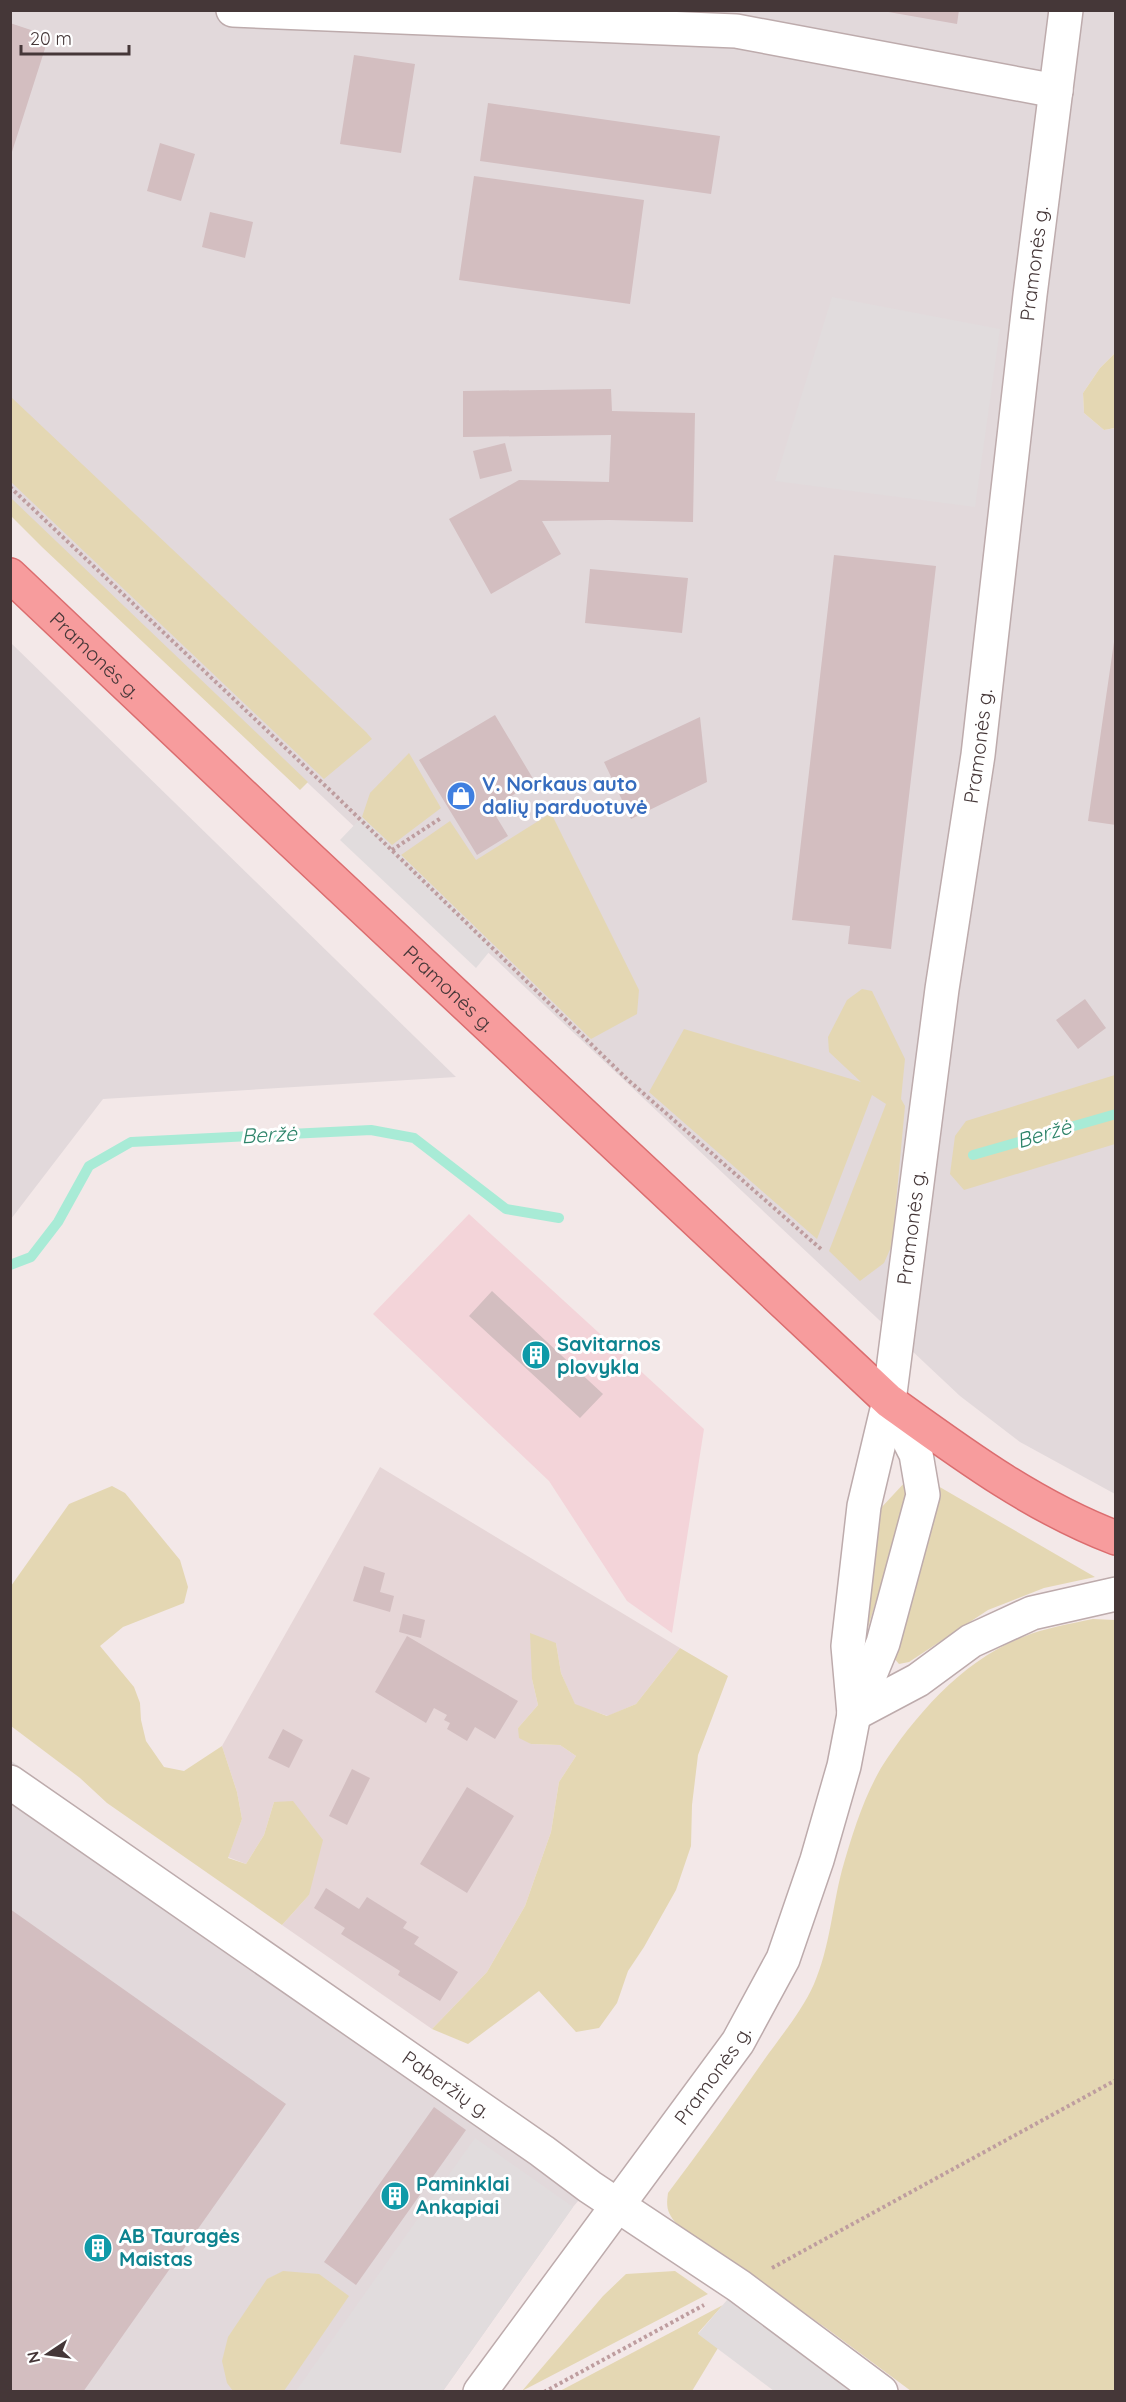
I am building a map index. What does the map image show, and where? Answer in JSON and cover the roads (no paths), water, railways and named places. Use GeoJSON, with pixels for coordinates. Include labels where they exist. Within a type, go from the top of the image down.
{"type":"FeatureCollection","features":[{"type":"Feature","properties":{"kind":"main road","name":"Pramonės g."},"geometry":{"type":"LineString","coordinates":[[10,575],[889,1401],[963,1455],[1021,1493],[1078,1524],[1116,1538]]}},
{"type":"Feature","properties":{"kind":"street"},"geometry":{"type":"LineString","coordinates":[[233,10],[736,31],[1056,91]]}},
{"type":"Feature","properties":{"kind":"street","name":"Pramonės g."},"geometry":{"type":"LineString","coordinates":[[854,1714],[848,1646],[864,1506],[889,1401],[942,990],[978,755],[1030,295],[1066,10]]}},
{"type":"Feature","properties":{"kind":"street","name":"Pramonės g."},"geometry":{"type":"LineString","coordinates":[[480,2391],[738,2042],[783,1959],[817,1860],[844,1766],[854,1714],[883,1643],[923,1495],[916,1454],[889,1401]]}},
{"type":"Feature","properties":{"kind":"street"},"geometry":{"type":"LineString","coordinates":[[854,1714],[918,1680],[971,1641],[1032,1614],[1116,1594]]}},
{"type":"Feature","properties":{"kind":"street","name":"Paberžių g."},"geometry":{"type":"LineString","coordinates":[[10,1782],[542,2151],[618,2207],[739,2286],[881,2391]]}},
{"type":"Feature","properties":{"kind":"waterway","name":"Beržė"},"geometry":{"type":"LineString","coordinates":[[973,1155],[1116,1114]]}},
{"type":"Feature","properties":{"kind":"waterway","name":"Beržė"},"geometry":{"type":"LineString","coordinates":[[10,1265],[31,1257],[58,1222],[89,1166],[131,1142],[371,1130],[414,1138],[506,1209],[559,1218]]}},
{"type":"Feature","properties":{"kind":"place","name":"V. Norkaus auto dalių parduotuvė"},"geometry":{"type":"Point","coordinates":[461,796]}},
{"type":"Feature","properties":{"kind":"place","name":"Savitarnos plovykla"},"geometry":{"type":"Point","coordinates":[536,1355]}},
{"type":"Feature","properties":{"kind":"place","name":"Paminklai Ankapiai"},"geometry":{"type":"Point","coordinates":[395,2196]}},
{"type":"Feature","properties":{"kind":"place","name":"AB Tauragės Maistas"},"geometry":{"type":"Point","coordinates":[98,2248]}}]}
